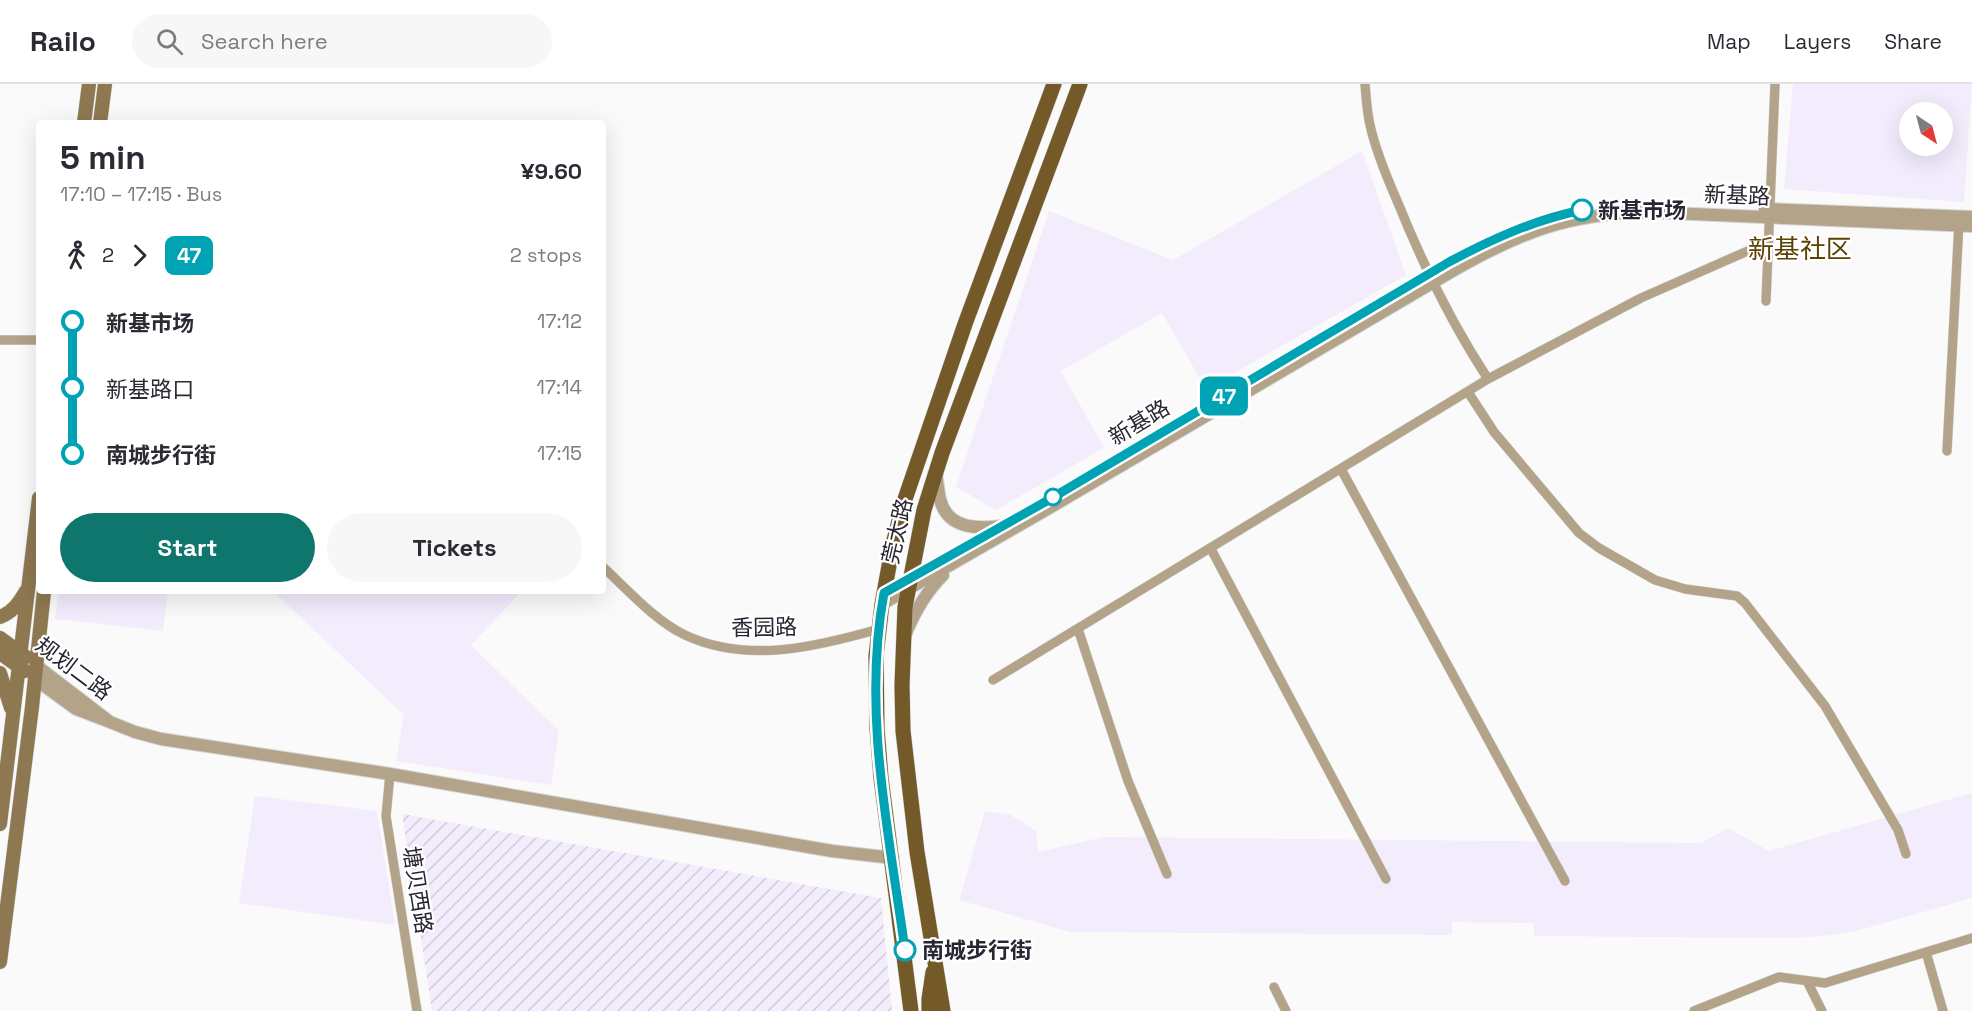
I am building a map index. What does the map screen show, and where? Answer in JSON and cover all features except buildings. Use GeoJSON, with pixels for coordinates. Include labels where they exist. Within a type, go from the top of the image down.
{"type":"FeatureCollection","features":[{"type":"Feature","properties":{"kind":"main road"},"geometry":{"type":"LineString","coordinates":[[84,120],[89,84]]}},
{"type":"Feature","properties":{"kind":"main road"},"geometry":{"type":"LineString","coordinates":[[100,120],[105,84]]}},
{"type":"Feature","properties":{"kind":"main road","name":"莞太路"},"geometry":{"type":"LineString","coordinates":[[914,1009],[881,778],[877,728],[876,656],[883,599],[893,544],[904,502],[965,324],[1054,84]]}},
{"type":"Feature","properties":{"kind":"main road","name":"莞太路"},"geometry":{"type":"LineString","coordinates":[[943,1007],[917,852],[903,730],[905,607],[924,510],[935,472],[1080,84]]}},
{"type":"Feature","properties":{"kind":"main road"},"geometry":{"type":"LineString","coordinates":[[0,824],[36,522]]}},
{"type":"Feature","properties":{"kind":"main road"},"geometry":{"type":"LineString","coordinates":[[0,617],[7,615],[18,606],[28,586]]}},
{"type":"Feature","properties":{"kind":"main road"},"geometry":{"type":"LineString","coordinates":[[0,962],[44,594]]}},
{"type":"Feature","properties":{"kind":"main road","name":"规划二路"},"geometry":{"type":"LineString","coordinates":[[0,638],[20,660],[36,672]]}},
{"type":"Feature","properties":{"kind":"main road"},"geometry":{"type":"LineString","coordinates":[[0,653],[20,660]]}},
{"type":"Feature","properties":{"kind":"main road"},"geometry":{"type":"LineString","coordinates":[[0,673],[13,719]]}},
{"type":"Feature","properties":{"kind":"main road"},"geometry":{"type":"LineString","coordinates":[[929,1011],[934,964]]}},
{"type":"Feature","properties":{"kind":"street"},"geometry":{"type":"LineString","coordinates":[[1365,84],[1370,125],[1383,167],[1409,231],[1465,344],[1488,379]]}},
{"type":"Feature","properties":{"kind":"street"},"geometry":{"type":"LineString","coordinates":[[1766,302],[1775,84]]}},
{"type":"Feature","properties":{"kind":"street","name":"新基路"},"geometry":{"type":"LineString","coordinates":[[883,599],[1002,526],[1431,278],[1530,231],[1598,214],[1646,212],[1769,213],[1963,220],[1972,226]]}},
{"type":"Feature","properties":{"kind":"street"},"geometry":{"type":"LineString","coordinates":[[1947,451],[1963,220]]}},
{"type":"Feature","properties":{"kind":"street"},"geometry":{"type":"LineString","coordinates":[[993,680],[1488,379],[1641,298],[1768,242]]}},
{"type":"Feature","properties":{"kind":"street","name":"新基路"},"geometry":{"type":"LineString","coordinates":[[909,584],[957,562],[1431,278]]}},
{"type":"Feature","properties":{"kind":"street"},"geometry":{"type":"LineString","coordinates":[[0,340],[36,340]]}},
{"type":"Feature","properties":{"kind":"street"},"geometry":{"type":"LineString","coordinates":[[1468,392],[1494,432],[1579,533],[1599,548],[1655,579],[1686,589],[1737,596],[1745,603],[1825,706],[1898,830],[1906,854]]}},
{"type":"Feature","properties":{"kind":"street"},"geometry":{"type":"LineString","coordinates":[[1341,469],[1565,881]]}},
{"type":"Feature","properties":{"kind":"street"},"geometry":{"type":"LineString","coordinates":[[935,472],[945,512],[954,521],[975,528],[1002,526]]}},
{"type":"Feature","properties":{"kind":"street"},"geometry":{"type":"LineString","coordinates":[[1211,549],[1386,879]]}},
{"type":"Feature","properties":{"kind":"street"},"geometry":{"type":"LineString","coordinates":[[903,640],[912,618],[931,588],[957,562]]}},
{"type":"Feature","properties":{"kind":"street","name":"香园路"},"geometry":{"type":"LineString","coordinates":[[606,570],[666,623],[684,634],[714,646],[737,650],[793,649],[879,629]]}},
{"type":"Feature","properties":{"kind":"street"},"geometry":{"type":"LineString","coordinates":[[1078,629],[1128,781],[1167,874]]}},
{"type":"Feature","properties":{"kind":"street","name":"规划二路"},"geometry":{"type":"LineString","coordinates":[[36,672],[110,722],[161,739],[390,774],[832,851],[893,858]]}},
{"type":"Feature","properties":{"kind":"street","name":"塘贝西路"},"geometry":{"type":"LineString","coordinates":[[390,774],[386,816],[417,1011]]}},
{"type":"Feature","properties":{"kind":"street"},"geometry":{"type":"LineString","coordinates":[[1694,1011],[1779,977],[1825,983],[1972,938]]}},
{"type":"Feature","properties":{"kind":"street"},"geometry":{"type":"LineString","coordinates":[[1926,952],[1943,1011]]}},
{"type":"Feature","properties":{"kind":"street"},"geometry":{"type":"LineString","coordinates":[[1806,981],[1822,1011]]}},
{"type":"Feature","properties":{"kind":"street"},"geometry":{"type":"LineString","coordinates":[[1274,987],[1286,1011]]}},
{"type":"Feature","properties":{"kind":"shaded area"},"geometry":{"type":"Polygon","coordinates":[[[1793,84],[1972,84],[1964,202],[1784,189],[1793,84]]]}},
{"type":"Feature","properties":{"kind":"shaded area"},"geometry":{"type":"Polygon","coordinates":[[[1362,151],[1406,275],[1206,389],[1162,313],[1061,371],[1104,448],[996,510],[956,487],[1049,211],[1173,260],[1362,151]]]}},
{"type":"Feature","properties":{"kind":"shaded area"},"geometry":{"type":"Polygon","coordinates":[[[59,594],[168,594],[163,631],[55,619],[59,594]]]}},
{"type":"Feature","properties":{"kind":"shaded area"},"geometry":{"type":"Polygon","coordinates":[[[276,594],[519,594],[471,645],[559,731],[551,785],[396,761],[404,715],[276,594]]]}},
{"type":"Feature","properties":{"kind":"shaded area"},"geometry":{"type":"Polygon","coordinates":[[[1972,793],[1972,898],[1856,931],[1823,936],[1790,938],[1534,936],[1534,923],[1452,922],[1452,935],[1070,932],[959,900],[985,811],[1011,815],[1036,831],[1038,852],[1104,837],[1701,843],[1728,828],[1769,851],[1972,793]]]}},
{"type":"Feature","properties":{"kind":"shaded area"},"geometry":{"type":"Polygon","coordinates":[[[255,796],[377,811],[395,925],[239,903],[255,796]]]}},
{"type":"Feature","properties":{"kind":"shaded area"},"geometry":{"type":"Polygon","coordinates":[[[402,814],[881,898],[892,1011],[432,1011],[402,814]]]}},
{"type":"Feature","properties":{"kind":"bus line","name":"47"},"geometry":{"type":"LineString","coordinates":[[905,950],[881,778],[877,728],[876,656],[884,593],[1045,502],[1449,262],[1494,238],[1528,224],[1582,210]]}},
{"type":"Feature","properties":{"kind":"place","name":"新基市场"},"geometry":{"type":"Point","coordinates":[1582,210]}},
{"type":"Feature","properties":{"kind":"place","name":"南城步行街"},"geometry":{"type":"Point","coordinates":[905,950]}},
{"type":"Feature","properties":{"kind":"district","name":"新基社区"},"geometry":{"type":"Point","coordinates":[1800,249]}}]}
